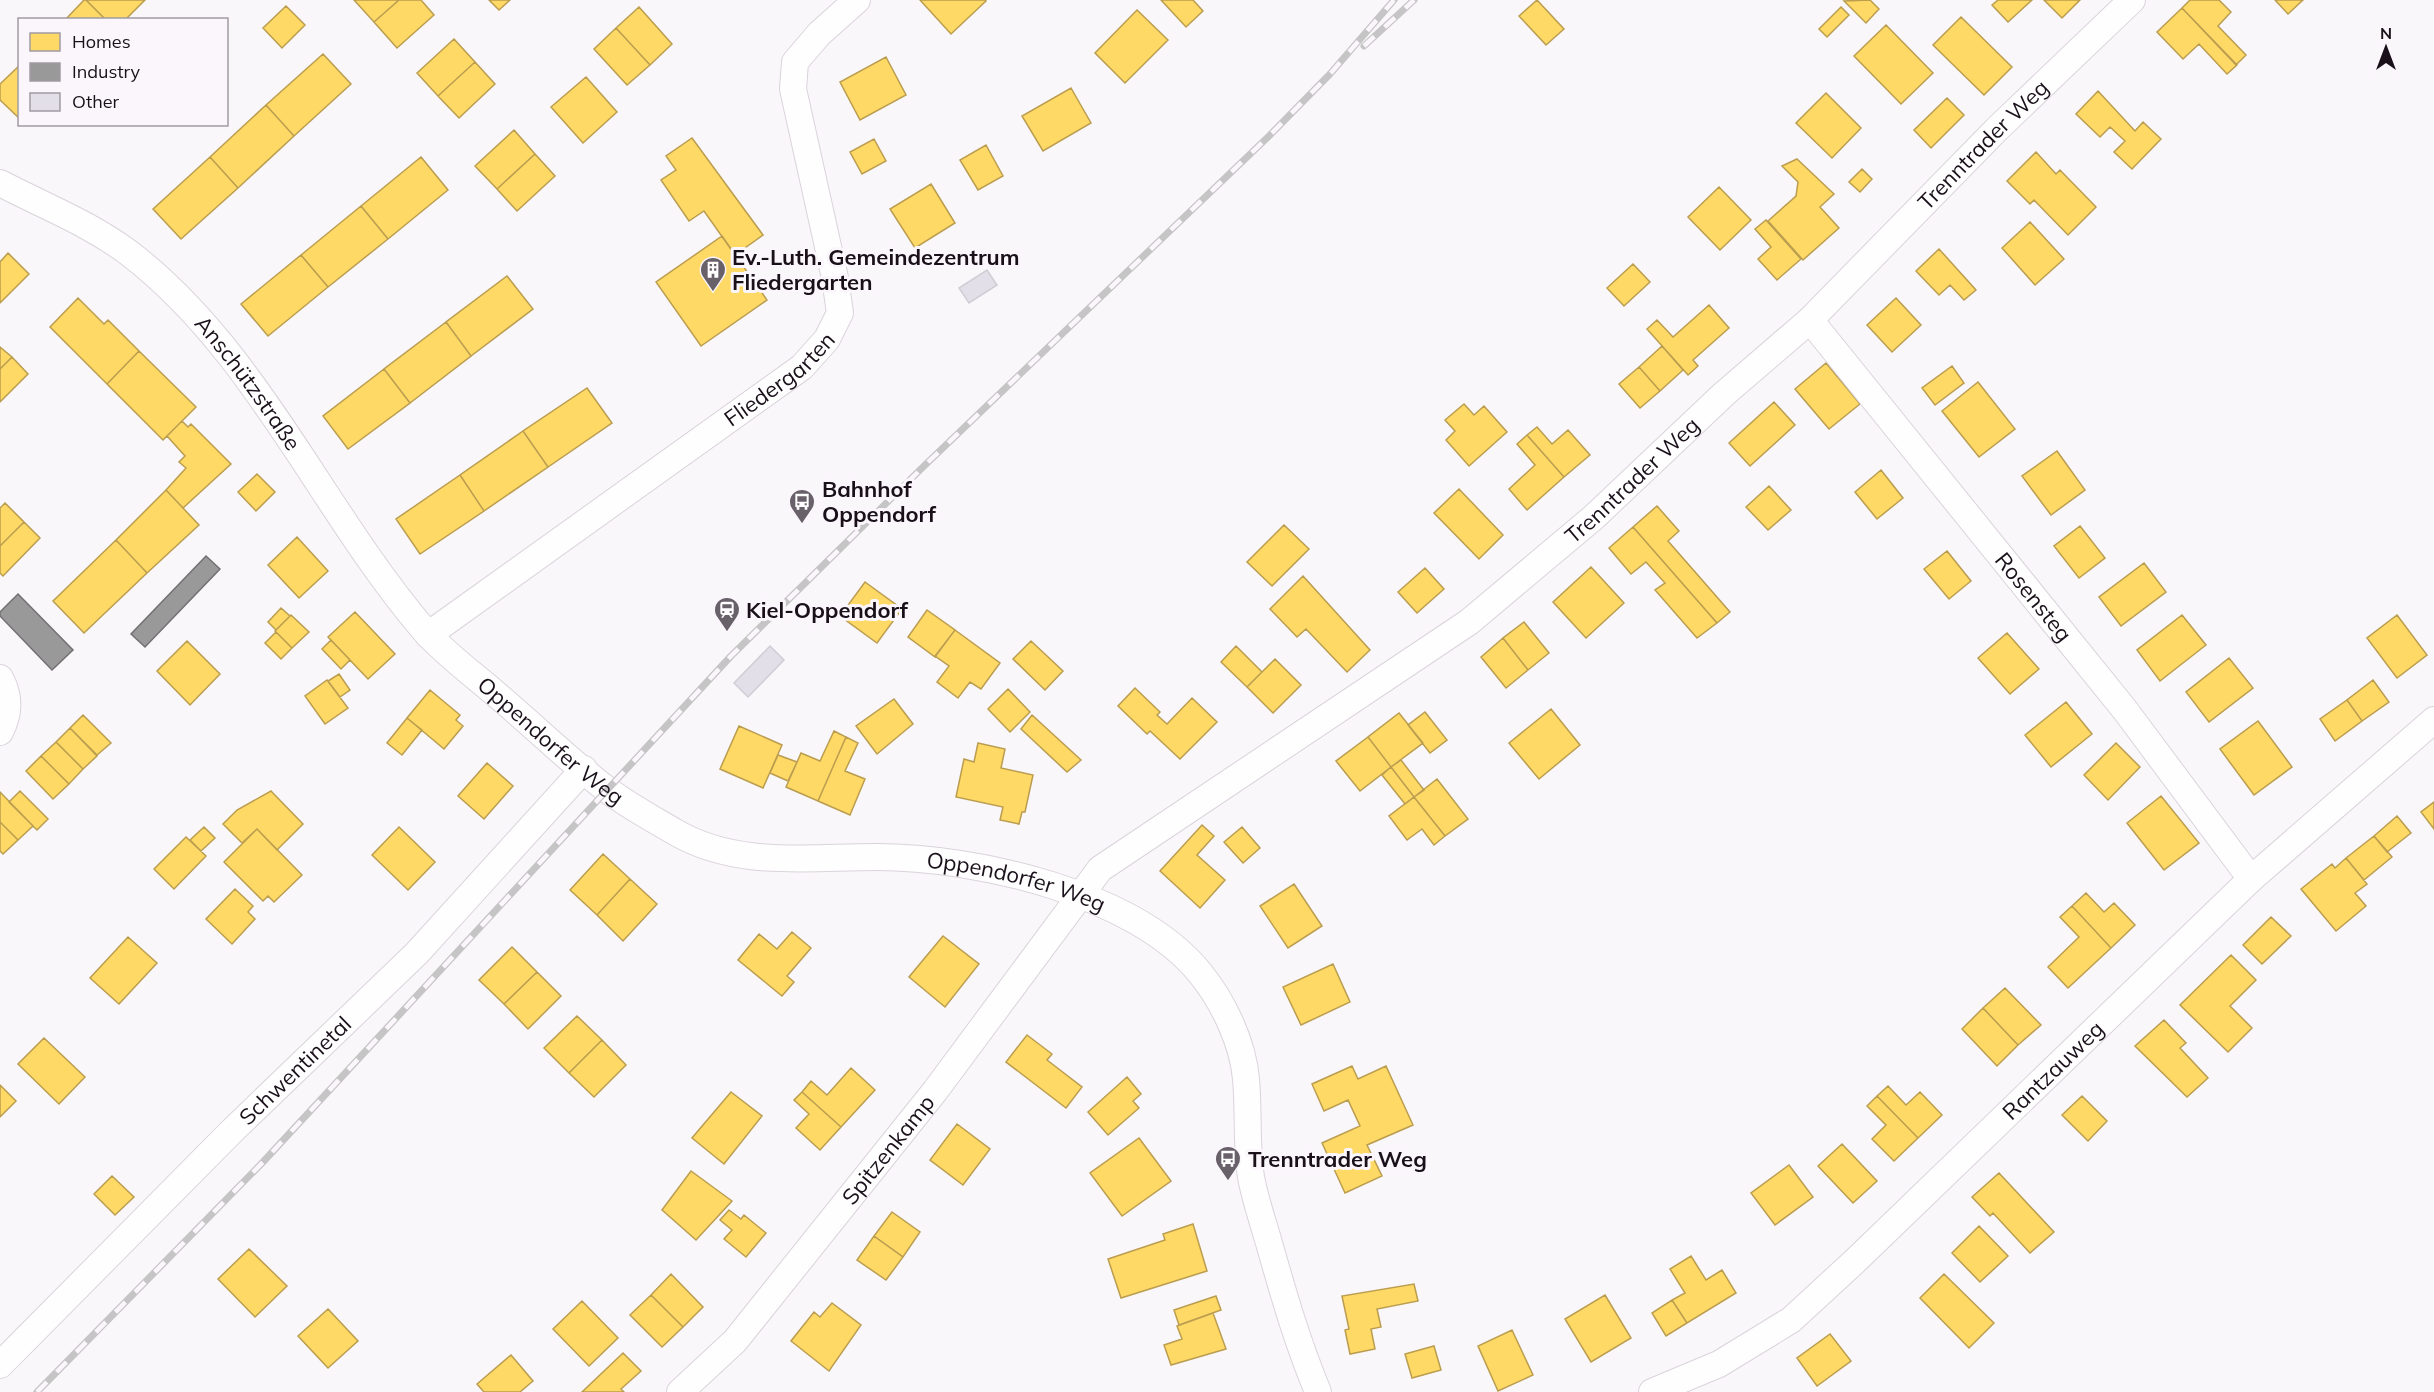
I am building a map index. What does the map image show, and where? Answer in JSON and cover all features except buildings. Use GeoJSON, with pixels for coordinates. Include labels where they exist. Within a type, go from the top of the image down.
{"type":"FeatureCollection","features":[{"type":"Feature","properties":{"kind":"street","name":"Fliedergarten"},"geometry":{"type":"LineString","coordinates":[[434,640],[802,367],[827,339],[840,313],[835,278],[793,89],[795,62],[819,34],[857,0]]}},
{"type":"Feature","properties":{"kind":"street","name":"Trenntrader Weg"},"geometry":{"type":"LineString","coordinates":[[1079,895],[1100,869],[1469,621],[1593,517],[1724,394],[1810,320],[1997,129],[2132,0]]}},
{"type":"Feature","properties":{"kind":"street","name":"Anschützstraße"},"geometry":{"type":"LineString","coordinates":[[3,192],[83,222],[132,255],[192,311],[237,367],[398,597],[434,640]]}},
{"type":"Feature","properties":{"kind":"street","name":"Rosensteg"},"geometry":{"type":"LineString","coordinates":[[1810,320],[2125,710],[2251,879]]}},
{"type":"Feature","properties":{"kind":"street","name":"Oppendorfer Weg"},"geometry":{"type":"LineString","coordinates":[[434,640],[608,790],[674,831],[717,850],[789,860],[880,857],[954,862],[1021,876],[1079,895],[1168,941],[1201,974],[1222,1008],[1240,1047],[1246,1074],[1251,1178],[1296,1338],[1318,1392]]}},
{"type":"Feature","properties":{"kind":"street"},"geometry":{"type":"LineString","coordinates":[[0,678],[9,694],[5,721],[0,732]]}},
{"type":"Feature","properties":{"kind":"street","name":"Rantzauweg"},"geometry":{"type":"LineString","coordinates":[[1652,1392],[1719,1364],[1791,1320],[1897,1222],[2251,879],[2434,720]]}},
{"type":"Feature","properties":{"kind":"street","name":"Schwentinetal"},"geometry":{"type":"LineString","coordinates":[[0,1365],[233,1130],[417,953],[584,769]]}},
{"type":"Feature","properties":{"kind":"street","name":"Spitzenkamp"},"geometry":{"type":"LineString","coordinates":[[680,1392],[735,1341],[935,1091],[1079,895]]}},
{"type":"Feature","properties":{"kind":"railway"},"geometry":{"type":"LineString","coordinates":[[37,1392],[263,1162],[731,656],[924,466],[1268,137],[1330,74],[1394,0]]}},
{"type":"Feature","properties":{"kind":"railway"},"geometry":{"type":"LineString","coordinates":[[1364,46],[1414,0]]}},
{"type":"Feature","properties":{"kind":"place","name":"Ev.-Luth. Gemeindezentrum Fliedergarten"},"geometry":{"type":"Point","coordinates":[713,293]}},
{"type":"Feature","properties":{"kind":"place","name":"Bahnhof Oppendorf"},"geometry":{"type":"Point","coordinates":[802,525]}},
{"type":"Feature","properties":{"kind":"place","name":"Kiel-Oppendorf"},"geometry":{"type":"Point","coordinates":[727,633]}},
{"type":"Feature","properties":{"kind":"place","name":"Trenntrader Weg"},"geometry":{"type":"Point","coordinates":[1228,1182]}}]}
